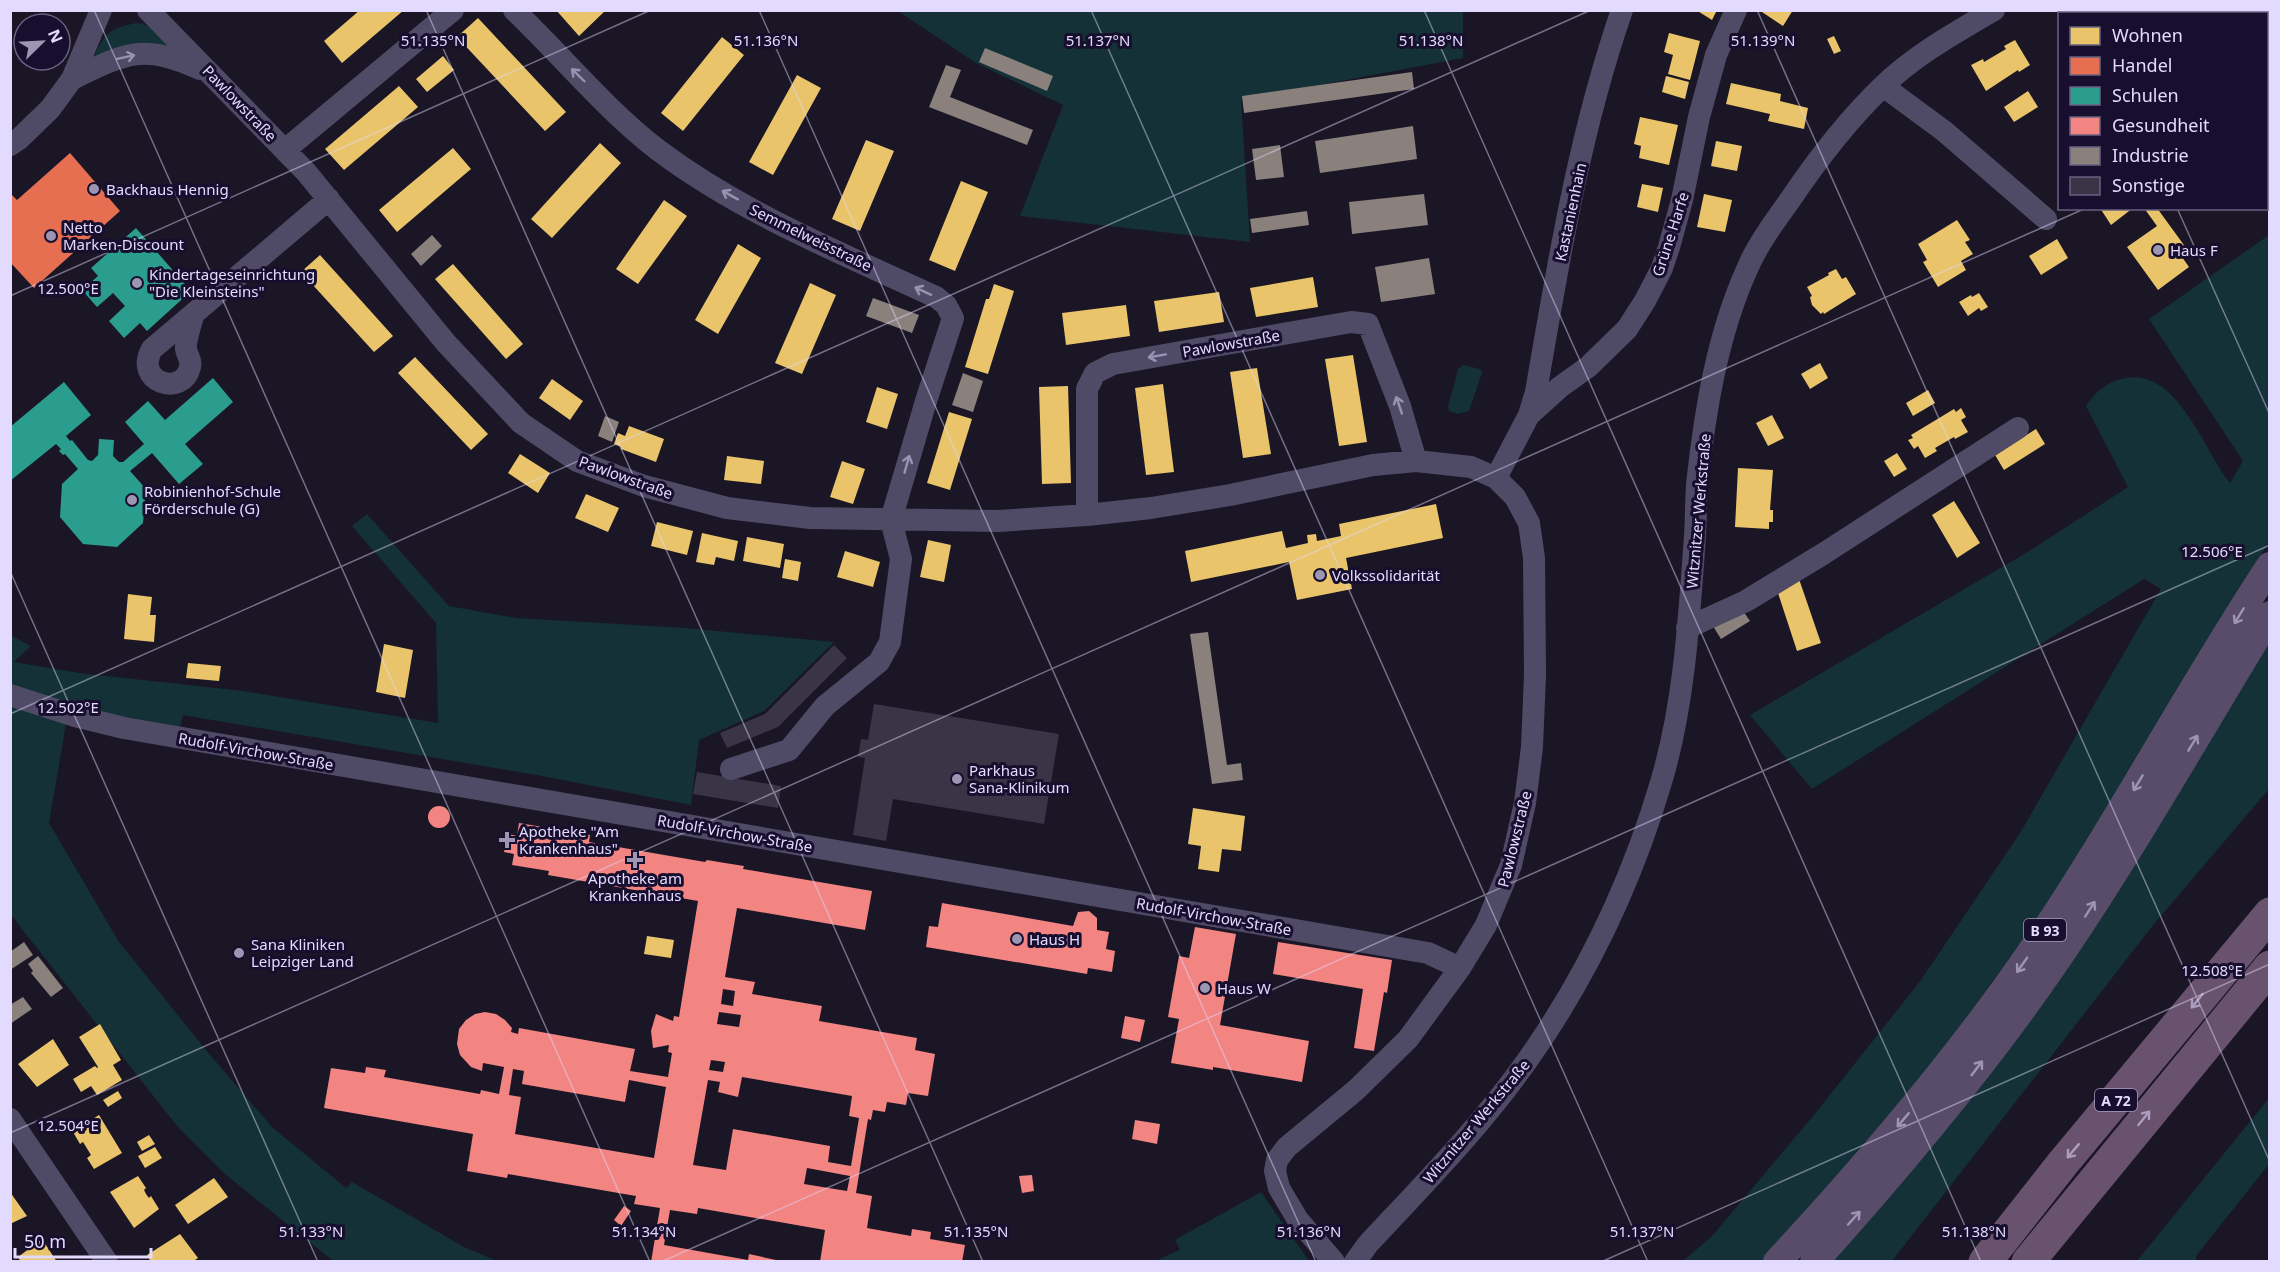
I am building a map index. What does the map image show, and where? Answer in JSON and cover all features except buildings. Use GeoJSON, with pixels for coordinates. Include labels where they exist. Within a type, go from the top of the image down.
{"type":"FeatureCollection","features":[{"type":"Feature","properties":{"kind":"highway","name":"A 72"},"geometry":{"type":"LineString","coordinates":[[1985,1262],[2063,1163],[2270,914]]}},
{"type":"Feature","properties":{"kind":"highway","name":"A 72"},"geometry":{"type":"LineString","coordinates":[[2028,1262],[2227,1016],[2270,967]]}},
{"type":"Feature","properties":{"kind":"main road","name":"B 93"},"geometry":{"type":"LineString","coordinates":[[1777,1262],[1878,1150],[1934,1083],[2021,966],[2090,863],[2270,566]]}},
{"type":"Feature","properties":{"kind":"main road","name":"B 93"},"geometry":{"type":"LineString","coordinates":[[1814,1262],[1926,1134],[2039,986],[2113,874],[2270,615]]}},
{"type":"Feature","properties":{"kind":"street"},"geometry":{"type":"LineString","coordinates":[[10,145],[50,109],[72,79],[101,10]]}},
{"type":"Feature","properties":{"kind":"street","name":"Pawlowstraße"},"geometry":{"type":"LineString","coordinates":[[148,10],[285,150],[329,199],[446,343],[521,423],[577,461],[644,486],[727,508],[810,518],[998,521],[1151,508],[1230,495],[1374,465],[1416,460],[1471,467],[1496,478],[1515,497],[1529,523],[1535,594],[1532,747],[1525,803],[1511,866],[1486,925],[1460,968],[1408,1040],[1356,1090],[1287,1147],[1277,1160],[1275,1171],[1279,1188],[1298,1220],[1334,1262]]}},
{"type":"Feature","properties":{"kind":"street"},"geometry":{"type":"LineString","coordinates":[[285,150],[453,10]]}},
{"type":"Feature","properties":{"kind":"street","name":"Semmelweisstraße"},"geometry":{"type":"LineString","coordinates":[[514,10],[616,113],[657,149],[708,183],[760,213],[936,297],[946,305],[953,318],[891,520]]}},
{"type":"Feature","properties":{"kind":"street","name":"Kastanienhain"},"geometry":{"type":"LineString","coordinates":[[1529,415],[1536,392],[1566,220],[1607,54],[1622,10]]}},
{"type":"Feature","properties":{"kind":"street","name":"Grüne Harfe"},"geometry":{"type":"LineString","coordinates":[[1496,478],[1529,415],[1560,387],[1588,367],[1627,329],[1662,268],[1682,200],[1699,117],[1716,55],[1736,10]]}},
{"type":"Feature","properties":{"kind":"street","name":"Witznitzer Werkstraße"},"geometry":{"type":"LineString","coordinates":[[1355,1262],[1368,1244],[1486,1113],[1529,1059],[1596,948],[1638,851],[1672,741],[1679,699],[1688,628],[1697,487],[1714,375],[1720,345],[1733,303],[1749,264],[1816,161],[1883,86],[1949,36],[1994,10]]}},
{"type":"Feature","properties":{"kind":"street"},"geometry":{"type":"LineString","coordinates":[[72,79],[117,58],[147,53],[174,57],[210,73]]}},
{"type":"Feature","properties":{"kind":"street"},"geometry":{"type":"LineString","coordinates":[[1883,86],[1944,131],[2046,219]]}},
{"type":"Feature","properties":{"kind":"street"},"geometry":{"type":"LineString","coordinates":[[193,316],[329,199]]}},
{"type":"Feature","properties":{"kind":"street","name":"Pawlowstraße"},"geometry":{"type":"LineString","coordinates":[[1087,515],[1088,389],[1095,373],[1113,364],[1351,322],[1368,324],[1400,406],[1416,460]]}},
{"type":"Feature","properties":{"kind":"street"},"geometry":{"type":"LineString","coordinates":[[1688,628],[1746,601],[2018,428]]}},
{"type":"Feature","properties":{"kind":"street"},"geometry":{"type":"LineString","coordinates":[[731,769],[789,750],[825,706],[879,662],[890,642],[901,559],[891,520]]}},
{"type":"Feature","properties":{"kind":"street","name":"Rudolf-Virchow-Straße"},"geometry":{"type":"LineString","coordinates":[[10,695],[75,716],[124,728],[1428,953],[1460,968]]}},
{"type":"Feature","properties":{"kind":"street"},"geometry":{"type":"LineString","coordinates":[[10,1119],[107,1262]]}},
{"type":"Feature","properties":{"kind":"green space"},"geometry":{"type":"Polygon","coordinates":[[[898,11],[1463,11],[1463,58],[1241,100],[1250,242],[1020,216],[1063,105],[976,63],[898,11]]]}},
{"type":"Feature","properties":{"kind":"green space"},"geometry":{"type":"Polygon","coordinates":[[[136,23],[152,27],[173,44],[92,61],[107,34],[136,23]]]}},
{"type":"Feature","properties":{"kind":"green space"},"geometry":{"type":"Polygon","coordinates":[[[2269,235],[2269,542],[2047,906],[1915,1089],[1783,1241],[1762,1261],[1682,1262],[1713,1235],[1818,1110],[1921,980],[2020,833],[2161,589],[2144,579],[1812,789],[1750,715],[2031,550],[2128,487],[2086,406],[2098,391],[2108,384],[2126,378],[2144,379],[2161,386],[2188,415],[2230,483],[2243,461],[2149,319],[2269,235]]]}},
{"type":"Feature","properties":{"kind":"green space"},"geometry":{"type":"Polygon","coordinates":[[[1463,365],[1480,369],[1482,373],[1469,411],[1458,414],[1449,411],[1448,407],[1458,369],[1463,365]]]}},
{"type":"Feature","properties":{"kind":"green space"},"geometry":{"type":"Polygon","coordinates":[[[367,514],[449,606],[516,618],[685,628],[834,642],[764,711],[699,740],[691,805],[542,776],[183,715],[179,731],[69,706],[49,823],[119,942],[210,1055],[272,1127],[346,1188],[352,1182],[464,1247],[497,1261],[336,1262],[327,1256],[226,1175],[177,1126],[11,915],[10,635],[31,646],[14,662],[79,673],[243,691],[438,723],[436,623],[352,526],[367,514]]]}},
{"type":"Feature","properties":{"kind":"green space"},"geometry":{"type":"Polygon","coordinates":[[[2269,639],[2269,789],[2154,924],[1892,1261],[1827,1262],[2269,639]]]}},
{"type":"Feature","properties":{"kind":"green space"},"geometry":{"type":"Polygon","coordinates":[[[2269,1098],[2269,1164],[2196,1256],[2197,1261],[2137,1261],[2269,1098]]]}},
{"type":"Feature","properties":{"kind":"green space"},"geometry":{"type":"Polygon","coordinates":[[[1261,1192],[1309,1261],[1155,1261],[1180,1250],[1175,1240],[1261,1192]]]}},
{"type":"Feature","properties":{"kind":"place","name":"Backhaus Hennig"},"geometry":{"type":"Point","coordinates":[94,189]}},
{"type":"Feature","properties":{"kind":"place","name":"Netto Marken-Discount"},"geometry":{"type":"Point","coordinates":[51,236]}},
{"type":"Feature","properties":{"kind":"place","name":"Haus F"},"geometry":{"type":"Point","coordinates":[2158,250]}},
{"type":"Feature","properties":{"kind":"place","name":"Kindertageseinrichtung \"Die Kleinsteins\""},"geometry":{"type":"Point","coordinates":[137,283]}},
{"type":"Feature","properties":{"kind":"place","name":"Robinienhof-Schule Förderschule (G)"},"geometry":{"type":"Point","coordinates":[132,500]}},
{"type":"Feature","properties":{"kind":"place","name":"Volkssolidarität"},"geometry":{"type":"Point","coordinates":[1320,575]}},
{"type":"Feature","properties":{"kind":"place","name":"Parkhaus Sana-Klinikum"},"geometry":{"type":"Point","coordinates":[957,779]}},
{"type":"Feature","properties":{"kind":"place","name":"Apotheke \"Am Krankenhaus\""},"geometry":{"type":"Point","coordinates":[507,840]}},
{"type":"Feature","properties":{"kind":"place","name":"Apotheke am Krankenhaus"},"geometry":{"type":"Point","coordinates":[635,860]}},
{"type":"Feature","properties":{"kind":"place","name":"Haus H"},"geometry":{"type":"Point","coordinates":[1017,939]}},
{"type":"Feature","properties":{"kind":"place","name":"Sana Kliniken Leipziger Land"},"geometry":{"type":"Point","coordinates":[239,953]}},
{"type":"Feature","properties":{"kind":"place","name":"Haus W"},"geometry":{"type":"Point","coordinates":[1205,988]}}]}
